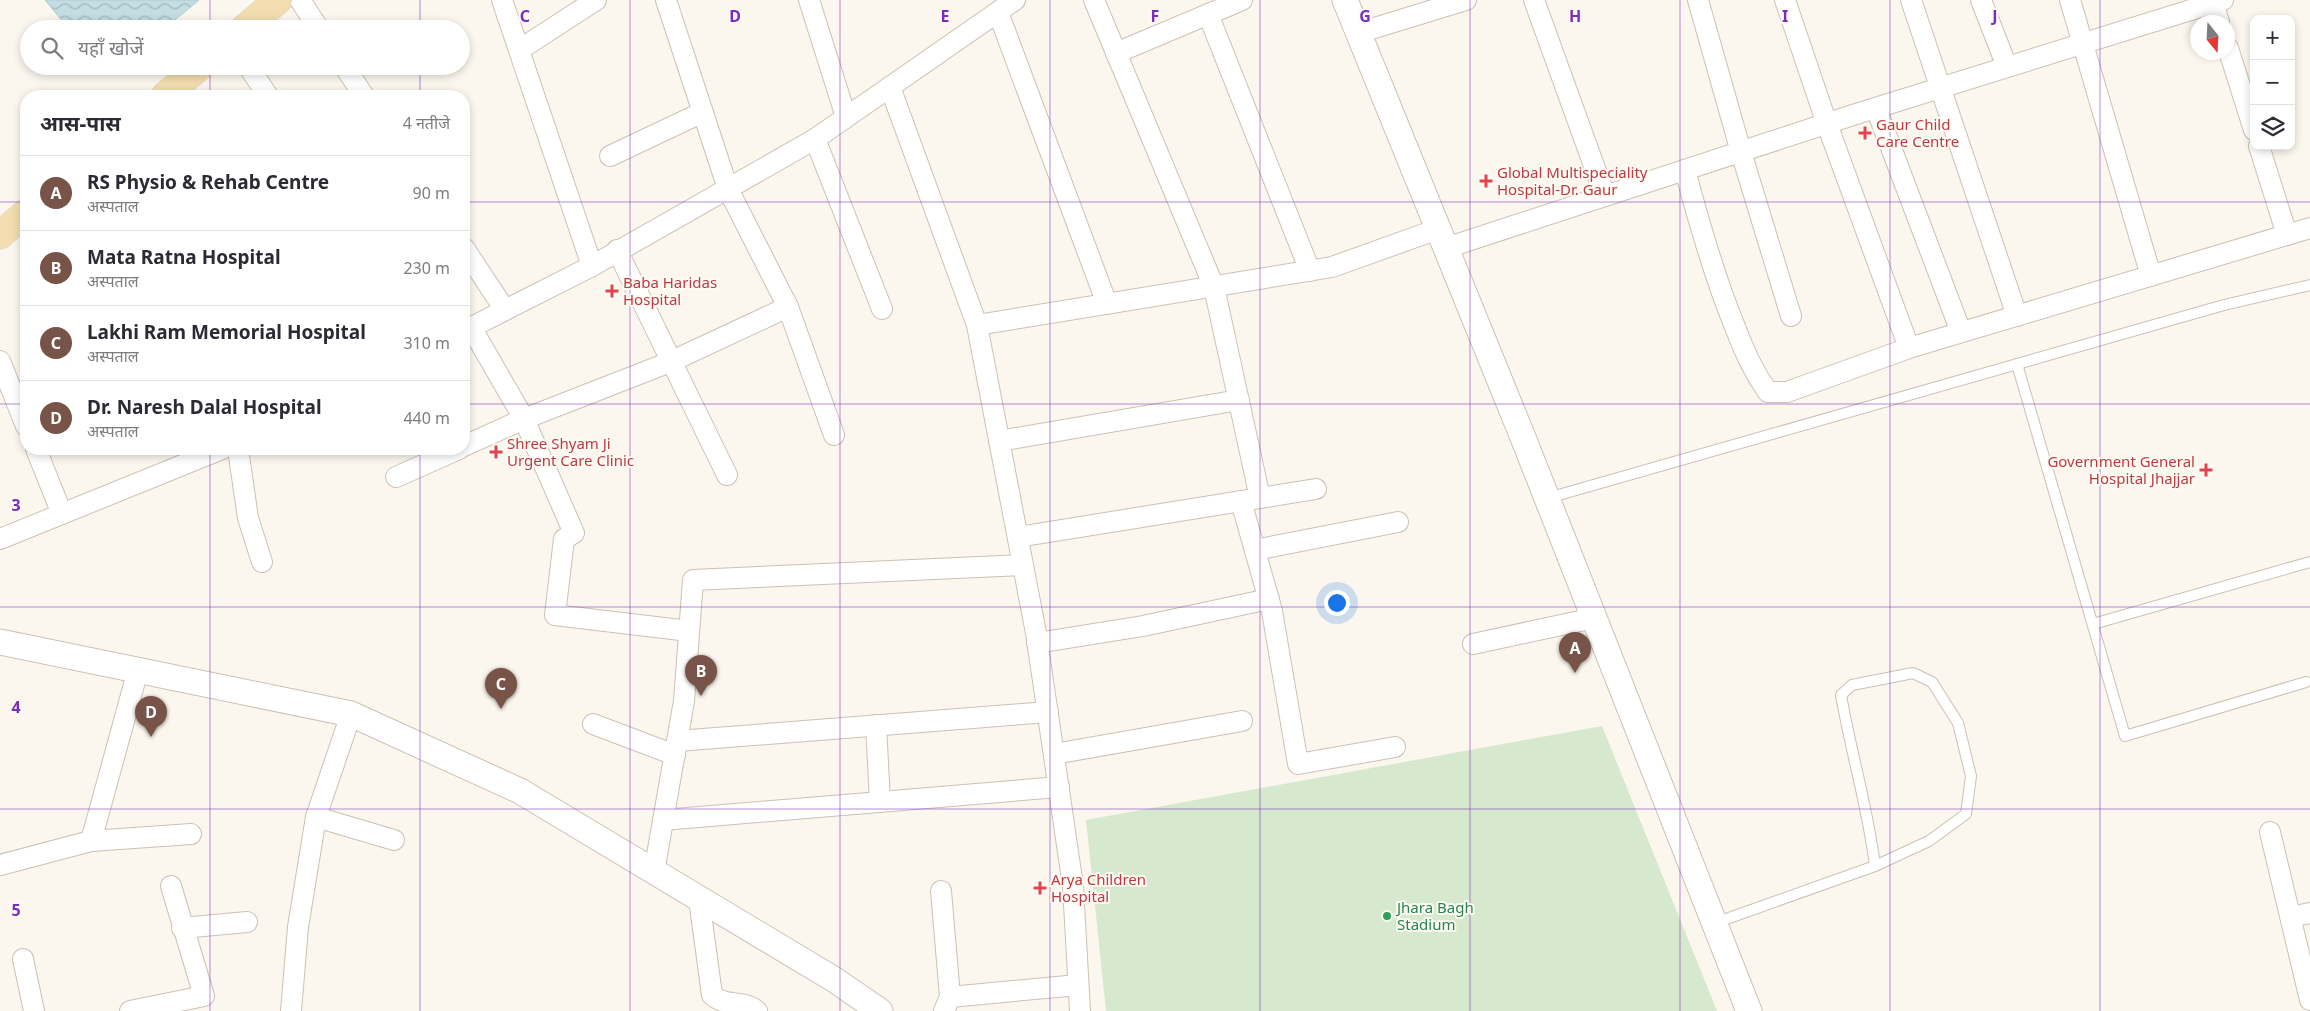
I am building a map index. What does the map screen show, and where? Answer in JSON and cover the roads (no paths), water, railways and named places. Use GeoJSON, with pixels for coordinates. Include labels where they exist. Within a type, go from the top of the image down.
{"type":"FeatureCollection","features":[{"type":"Feature","properties":{"kind":"main road"},"geometry":{"type":"LineString","coordinates":[[255,20],[278,0]]}},
{"type":"Feature","properties":{"kind":"main road"},"geometry":{"type":"LineString","coordinates":[[177,90],[191,75]]}},
{"type":"Feature","properties":{"kind":"main road"},"geometry":{"type":"LineString","coordinates":[[0,235],[20,218]]}},
{"type":"Feature","properties":{"kind":"street"},"geometry":{"type":"LineString","coordinates":[[300,0],[313,20]]}},
{"type":"Feature","properties":{"kind":"street"},"geometry":{"type":"LineString","coordinates":[[502,0],[592,266]]}},
{"type":"Feature","properties":{"kind":"street"},"geometry":{"type":"LineString","coordinates":[[519,50],[596,0]]}},
{"type":"Feature","properties":{"kind":"street"},"geometry":{"type":"LineString","coordinates":[[666,0],[728,189],[788,307],[834,435]]}},
{"type":"Feature","properties":{"kind":"street"},"geometry":{"type":"LineString","coordinates":[[809,0],[846,117]]}},
{"type":"Feature","properties":{"kind":"street"},"geometry":{"type":"LineString","coordinates":[[470,328],[592,266],[815,139],[1015,0]]}},
{"type":"Feature","properties":{"kind":"street"},"geometry":{"type":"LineString","coordinates":[[1094,0],[1214,286],[1238,400],[1251,500],[1255,550],[1269,598],[1298,764],[1395,747]]}},
{"type":"Feature","properties":{"kind":"street"},"geometry":{"type":"LineString","coordinates":[[1116,53],[1242,0]]}},
{"type":"Feature","properties":{"kind":"street"},"geometry":{"type":"LineString","coordinates":[[1345,0],[1547,499],[1749,1011]]}},
{"type":"Feature","properties":{"kind":"street"},"geometry":{"type":"LineString","coordinates":[[1358,33],[1466,0]]}},
{"type":"Feature","properties":{"kind":"street"},"geometry":{"type":"LineString","coordinates":[[1534,0],[1604,196]]}},
{"type":"Feature","properties":{"kind":"street"},"geometry":{"type":"LineString","coordinates":[[1698,0],[1741,152],[1791,316]]}},
{"type":"Feature","properties":{"kind":"street"},"geometry":{"type":"LineString","coordinates":[[1785,0],[1826,124],[1909,348]]}},
{"type":"Feature","properties":{"kind":"street"},"geometry":{"type":"LineString","coordinates":[[1911,0],[2017,316]]}},
{"type":"Feature","properties":{"kind":"street"},"geometry":{"type":"LineString","coordinates":[[1980,0],[2007,67]]}},
{"type":"Feature","properties":{"kind":"street"},"geometry":{"type":"LineString","coordinates":[[2070,0],[2152,276]]}},
{"type":"Feature","properties":{"kind":"street"},"geometry":{"type":"LineString","coordinates":[[977,325],[1332,267],[1604,196],[2216,1],[2219,15]]}},
{"type":"Feature","properties":{"kind":"street"},"geometry":{"type":"LineString","coordinates":[[998,12],[1107,304]]}},
{"type":"Feature","properties":{"kind":"street"},"geometry":{"type":"LineString","coordinates":[[1208,14],[1310,271]]}},
{"type":"Feature","properties":{"kind":"street"},"geometry":{"type":"LineString","coordinates":[[2232,60],[2250,117]]}},
{"type":"Feature","properties":{"kind":"street"},"geometry":{"type":"LineString","coordinates":[[254,75],[264,90]]}},
{"type":"Feature","properties":{"kind":"street"},"geometry":{"type":"LineString","coordinates":[[350,75],[360,90]]}},
{"type":"Feature","properties":{"kind":"street"},"geometry":{"type":"LineString","coordinates":[[890,87],[977,325],[1018,537],[1048,712],[1073,886],[1080,1011]]}},
{"type":"Feature","properties":{"kind":"street"},"geometry":{"type":"LineString","coordinates":[[1876,108],[1961,332]]}},
{"type":"Feature","properties":{"kind":"street"},"geometry":{"type":"LineString","coordinates":[[610,156],[703,112]]}},
{"type":"Feature","properties":{"kind":"street"},"geometry":{"type":"LineString","coordinates":[[815,139],[882,309]]}},
{"type":"Feature","properties":{"kind":"street"},"geometry":{"type":"LineString","coordinates":[[2260,150],[2287,235]]}},
{"type":"Feature","properties":{"kind":"street"},"geometry":{"type":"LineString","coordinates":[[1685,170],[1703,237],[1724,300],[1754,373],[1768,392],[1786,392],[1909,348],[2310,228]]}},
{"type":"Feature","properties":{"kind":"street"},"geometry":{"type":"LineString","coordinates":[[618,250],[670,362],[727,475]]}},
{"type":"Feature","properties":{"kind":"street"},"geometry":{"type":"LineString","coordinates":[[470,257],[505,310]]}},
{"type":"Feature","properties":{"kind":"street"},"geometry":{"type":"LineString","coordinates":[[470,443],[524,419],[670,362],[788,307]]}},
{"type":"Feature","properties":{"kind":"street"},"geometry":{"type":"LineString","coordinates":[[470,332],[524,419],[574,533],[564,539],[555,615],[689,631]]}},
{"type":"Feature","properties":{"kind":"street"},"geometry":{"type":"LineString","coordinates":[[0,361],[19,388]]}},
{"type":"Feature","properties":{"kind":"street"},"geometry":{"type":"LineString","coordinates":[[1000,441],[1238,400]]}},
{"type":"Feature","properties":{"kind":"street"},"geometry":{"type":"LineString","coordinates":[[38,455],[62,514]]}},
{"type":"Feature","properties":{"kind":"street"},"geometry":{"type":"LineString","coordinates":[[239,455],[248,518],[262,562]]}},
{"type":"Feature","properties":{"kind":"street"},"geometry":{"type":"LineString","coordinates":[[396,477],[446,455]]}},
{"type":"Feature","properties":{"kind":"street"},"geometry":{"type":"LineString","coordinates":[[0,539],[62,514],[178,457]]}},
{"type":"Feature","properties":{"kind":"street"},"geometry":{"type":"LineString","coordinates":[[1018,537],[1316,489]]}},
{"type":"Feature","properties":{"kind":"street"},"geometry":{"type":"LineString","coordinates":[[1255,550],[1398,522]]}},
{"type":"Feature","properties":{"kind":"street"},"geometry":{"type":"LineString","coordinates":[[654,872],[684,701],[693,580],[1023,565]]}},
{"type":"Feature","properties":{"kind":"street"},"geometry":{"type":"LineString","coordinates":[[1037,643],[1143,626],[1269,598]]}},
{"type":"Feature","properties":{"kind":"street"},"geometry":{"type":"LineString","coordinates":[[1473,644],[1594,618]]}},
{"type":"Feature","properties":{"kind":"street"},"geometry":{"type":"LineString","coordinates":[[0,642],[351,714],[520,791],[835,980],[880,1011]]}},
{"type":"Feature","properties":{"kind":"street"},"geometry":{"type":"LineString","coordinates":[[91,841],[138,670]]}},
{"type":"Feature","properties":{"kind":"street"},"geometry":{"type":"LineString","coordinates":[[593,724],[676,748],[876,725],[1048,712]]}},
{"type":"Feature","properties":{"kind":"street"},"geometry":{"type":"LineString","coordinates":[[291,1011],[298,928],[316,817],[351,714]]}},
{"type":"Feature","properties":{"kind":"street"},"geometry":{"type":"LineString","coordinates":[[1054,754],[1242,721]]}},
{"type":"Feature","properties":{"kind":"street"},"geometry":{"type":"LineString","coordinates":[[876,725],[880,802]]}},
{"type":"Feature","properties":{"kind":"street"},"geometry":{"type":"LineString","coordinates":[[663,820],[1058,787]]}},
{"type":"Feature","properties":{"kind":"street"},"geometry":{"type":"LineString","coordinates":[[316,817],[394,840]]}},
{"type":"Feature","properties":{"kind":"street"},"geometry":{"type":"LineString","coordinates":[[2270,832],[2310,1000]]}},
{"type":"Feature","properties":{"kind":"street"},"geometry":{"type":"LineString","coordinates":[[0,865],[91,841],[191,834]]}},
{"type":"Feature","properties":{"kind":"street"},"geometry":{"type":"LineString","coordinates":[[130,1011],[204,996],[182,928],[171,886]]}},
{"type":"Feature","properties":{"kind":"street"},"geometry":{"type":"LineString","coordinates":[[941,891],[947,1004],[1078,985]]}},
{"type":"Feature","properties":{"kind":"street"},"geometry":{"type":"LineString","coordinates":[[699,899],[712,995],[720,1002],[748,1004],[756,1011]]}},
{"type":"Feature","properties":{"kind":"street"},"geometry":{"type":"LineString","coordinates":[[2290,917],[2310,913]]}},
{"type":"Feature","properties":{"kind":"street"},"geometry":{"type":"LineString","coordinates":[[182,928],[247,922]]}},
{"type":"Feature","properties":{"kind":"street"},"geometry":{"type":"LineString","coordinates":[[23,959],[34,1011]]}},
{"type":"Feature","properties":{"kind":"lane"},"geometry":{"type":"LineString","coordinates":[[1547,499],[2224,305],[2310,285]]}},
{"type":"Feature","properties":{"kind":"lane"},"geometry":{"type":"LineString","coordinates":[[2016,364],[2125,736],[2306,682]]}},
{"type":"Feature","properties":{"kind":"lane"},"geometry":{"type":"LineString","coordinates":[[2093,624],[2310,562]]}},
{"type":"Feature","properties":{"kind":"lane"},"geometry":{"type":"LineString","coordinates":[[1714,924],[1875,866],[1929,841],[1966,814],[1970,776],[1958,723],[1932,682],[1913,673],[1852,685],[1841,695],[1850,748],[1862,784],[1870,823],[1875,866]]}},
{"type":"Feature","properties":{"kind":"water"},"geometry":{"type":"Polygon","coordinates":[[[45,0],[199,0],[175,20],[62,20],[45,0]]]}},
{"type":"Feature","properties":{"kind":"place","name":"Gaur Child Care Centre"},"geometry":{"type":"Point","coordinates":[1865,133]}},
{"type":"Feature","properties":{"kind":"place","name":"Global Multispeciality Hospital-Dr. Gaur"},"geometry":{"type":"Point","coordinates":[1486,181]}},
{"type":"Feature","properties":{"kind":"place","name":"Baba Haridas Hospital"},"geometry":{"type":"Point","coordinates":[612,291]}},
{"type":"Feature","properties":{"kind":"place","name":"Shree Shyam Ji Urgent Care Clinic"},"geometry":{"type":"Point","coordinates":[496,452]}},
{"type":"Feature","properties":{"kind":"place","name":"Government General Hospital Jhajjar"},"geometry":{"type":"Point","coordinates":[2206,470]}},
{"type":"Feature","properties":{"kind":"place","name":"RS Physio & Rehab Centre"},"geometry":{"type":"Point","coordinates":[1575,673]}},
{"type":"Feature","properties":{"kind":"place","name":"Mata Ratna Hospital"},"geometry":{"type":"Point","coordinates":[701,696]}},
{"type":"Feature","properties":{"kind":"place","name":"Lakhi Ram Memorial Hospital"},"geometry":{"type":"Point","coordinates":[501,709]}},
{"type":"Feature","properties":{"kind":"place","name":"Dr. Naresh Dalal Hospital"},"geometry":{"type":"Point","coordinates":[151,737]}},
{"type":"Feature","properties":{"kind":"place","name":"Arya Children Hospital"},"geometry":{"type":"Point","coordinates":[1040,888]}},
{"type":"Feature","properties":{"kind":"place","name":"Jhara Bagh Stadium"},"geometry":{"type":"Point","coordinates":[1387,916]}}]}
